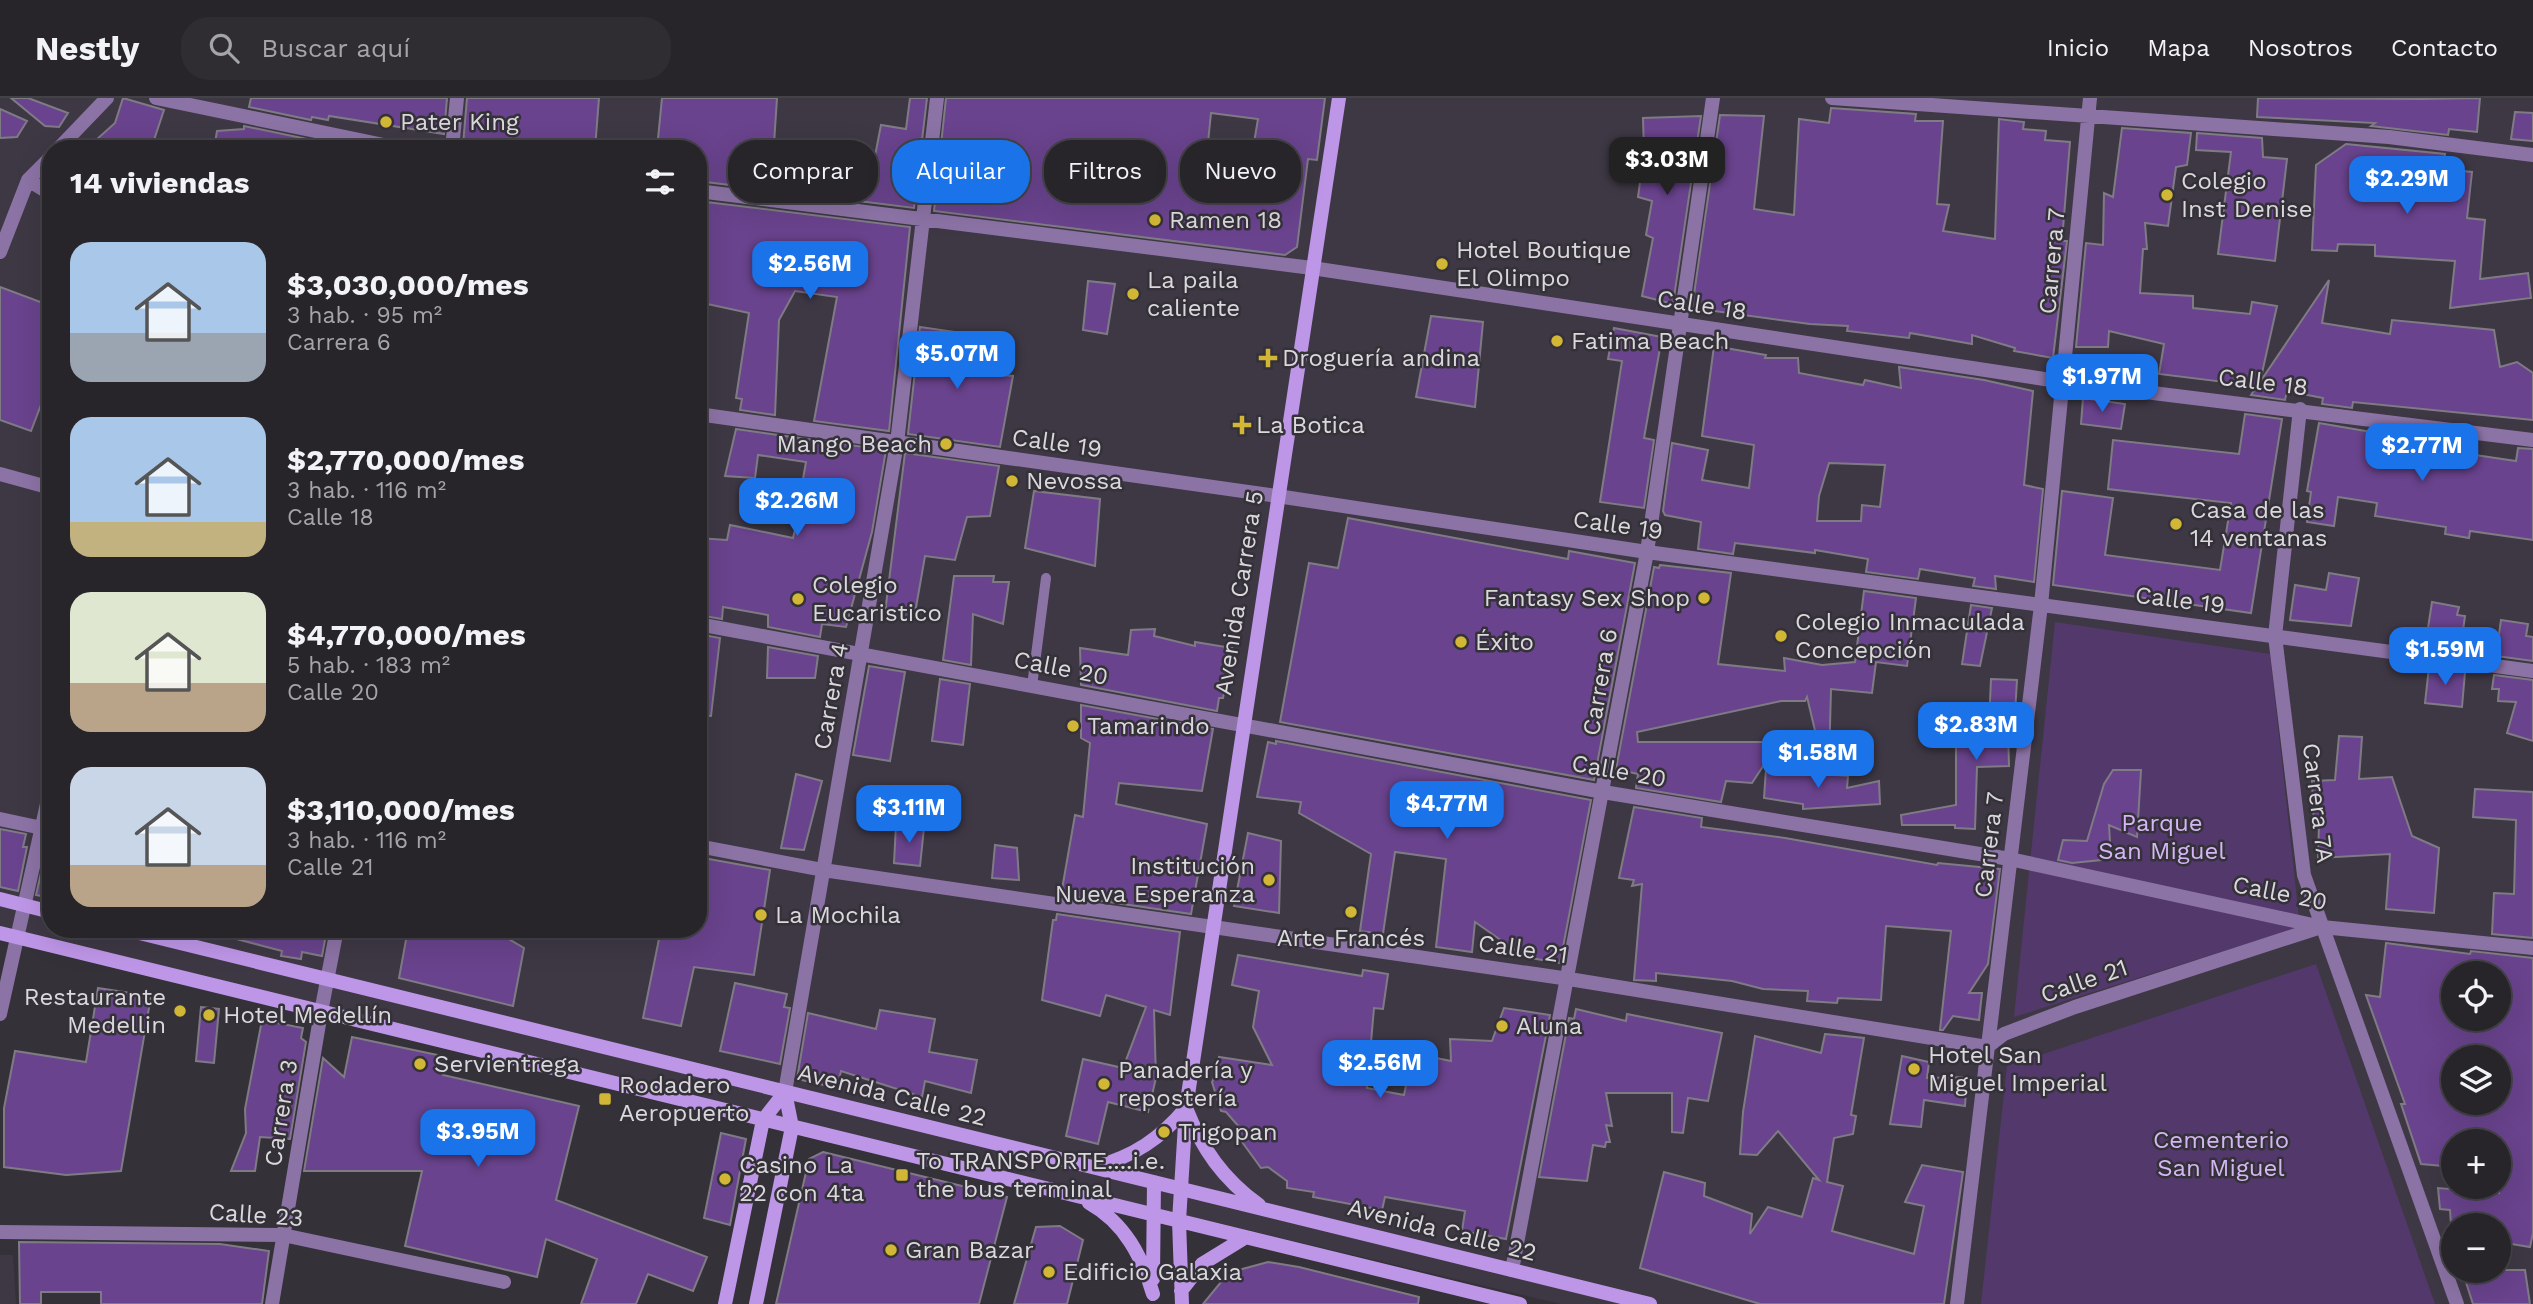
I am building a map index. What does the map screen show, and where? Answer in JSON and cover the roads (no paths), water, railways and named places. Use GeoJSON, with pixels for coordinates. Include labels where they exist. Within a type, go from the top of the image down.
{"type":"FeatureCollection","features":[{"type":"Feature","properties":{"kind":"street"},"geometry":{"type":"LineString","coordinates":[[67,140],[107,98]]}},
{"type":"Feature","properties":{"kind":"street"},"geometry":{"type":"LineString","coordinates":[[156,98],[359,140]]}},
{"type":"Feature","properties":{"kind":"street"},"geometry":{"type":"LineString","coordinates":[[453,140],[457,98]]}},
{"type":"Feature","properties":{"kind":"street","name":"Carrera 4"},"geometry":{"type":"LineString","coordinates":[[785,1092],[897,443],[937,98]]}},
{"type":"Feature","properties":{"kind":"street","name":"Avenida Carrera 5"},"geometry":{"type":"LineString","coordinates":[[1182,1298],[1179,1221],[1186,1108],[1339,98]]}},
{"type":"Feature","properties":{"kind":"street","name":"Carrera 6"},"geometry":{"type":"LineString","coordinates":[[1512,1270],[1569,979],[1647,552],[1713,98]]}},
{"type":"Feature","properties":{"kind":"street"},"geometry":{"type":"LineString","coordinates":[[1832,98],[2389,137],[2533,155]]}},
{"type":"Feature","properties":{"kind":"street","name":"Carrera 7"},"geometry":{"type":"LineString","coordinates":[[1957,1304],[2041,605],[2090,98]]}},
{"type":"Feature","properties":{"kind":"street"},"geometry":{"type":"LineString","coordinates":[[0,252],[28,180],[42,166]]}},
{"type":"Feature","properties":{"kind":"street"},"geometry":{"type":"LineString","coordinates":[[28,180],[42,189]]}},
{"type":"Feature","properties":{"kind":"street","name":"Calle 18"},"geometry":{"type":"LineString","coordinates":[[707,192],[1312,268],[2064,382],[2300,409],[2533,440]]}},
{"type":"Feature","properties":{"kind":"street","name":"Carrera 7A"},"geometry":{"type":"LineString","coordinates":[[2300,409],[2275,636],[2304,875],[2457,1304]]}},
{"type":"Feature","properties":{"kind":"street","name":"Calle 19"},"geometry":{"type":"LineString","coordinates":[[707,415],[1277,496],[1647,552],[2533,671]]}},
{"type":"Feature","properties":{"kind":"street"},"geometry":{"type":"LineString","coordinates":[[0,474],[42,486]]}},
{"type":"Feature","properties":{"kind":"street","name":"Calle 20"},"geometry":{"type":"LineString","coordinates":[[707,626],[1603,792],[2010,859],[2322,927],[2533,948]]}},
{"type":"Feature","properties":{"kind":"street"},"geometry":{"type":"LineString","coordinates":[[0,819],[42,828],[0,1014]]}},
{"type":"Feature","properties":{"kind":"street","name":"Calle 21"},"geometry":{"type":"LineString","coordinates":[[707,848],[823,870],[1569,979],[1987,1047],[2004,1034],[2075,1007],[2322,927]]}},
{"type":"Feature","properties":{"kind":"street"},"geometry":{"type":"LineString","coordinates":[[0,899],[42,910]]}},
{"type":"Feature","properties":{"kind":"street"},"geometry":{"type":"LineString","coordinates":[[0,933],[1520,1304]]}},
{"type":"Feature","properties":{"kind":"street","name":"Avenida Calle 22"},"geometry":{"type":"LineString","coordinates":[[160,938],[1650,1304]]}},
{"type":"Feature","properties":{"kind":"street","name":"Carrera 3"},"geometry":{"type":"LineString","coordinates":[[272,1304],[335,938]]}},
{"type":"Feature","properties":{"kind":"street"},"geometry":{"type":"LineString","coordinates":[[725,1304],[764,1120],[785,1092]]}},
{"type":"Feature","properties":{"kind":"street"},"geometry":{"type":"LineString","coordinates":[[756,1304],[792,1127],[785,1092]]}},
{"type":"Feature","properties":{"kind":"street"},"geometry":{"type":"LineString","coordinates":[[1094,1168],[1121,1160],[1146,1147],[1168,1130],[1186,1108]]}},
{"type":"Feature","properties":{"kind":"street"},"geometry":{"type":"LineString","coordinates":[[1186,1108],[1197,1139],[1215,1166],[1237,1190],[1264,1209]]}},
{"type":"Feature","properties":{"kind":"street"},"geometry":{"type":"LineString","coordinates":[[1153,1299],[1154,1182]]}},
{"type":"Feature","properties":{"kind":"street"},"geometry":{"type":"LineString","coordinates":[[1075,1196],[1098,1208],[1118,1225],[1134,1246],[1153,1299]]}},
{"type":"Feature","properties":{"kind":"street","name":"Calle 23"},"geometry":{"type":"LineString","coordinates":[[0,1232],[283,1235],[504,1282]]}},
{"type":"Feature","properties":{"kind":"street"},"geometry":{"type":"LineString","coordinates":[[1182,1298],[1202,1264],[1246,1237]]}},
{"type":"Feature","properties":{"kind":"lane"},"geometry":{"type":"LineString","coordinates":[[1032,686],[1046,579]]}},
{"type":"Feature","properties":{"kind":"place","name":"Pater King"},"geometry":{"type":"Point","coordinates":[386,122]}},
{"type":"Feature","properties":{"kind":"place","name":"Colegio Inst Denise"},"geometry":{"type":"Point","coordinates":[2167,195]}},
{"type":"Feature","properties":{"kind":"place","name":"Ramen 18"},"geometry":{"type":"Point","coordinates":[1155,220]}},
{"type":"Feature","properties":{"kind":"place","name":"Hotel Boutique El Olimpo"},"geometry":{"type":"Point","coordinates":[1442,264]}},
{"type":"Feature","properties":{"kind":"place","name":"La paila caliente"},"geometry":{"type":"Point","coordinates":[1133,294]}},
{"type":"Feature","properties":{"kind":"place","name":"Fatima Beach"},"geometry":{"type":"Point","coordinates":[1557,341]}},
{"type":"Feature","properties":{"kind":"place","name":"Droguería andina"},"geometry":{"type":"Point","coordinates":[1268,358]}},
{"type":"Feature","properties":{"kind":"place","name":"La Botica"},"geometry":{"type":"Point","coordinates":[1242,425]}},
{"type":"Feature","properties":{"kind":"place","name":"Mango Beach"},"geometry":{"type":"Point","coordinates":[946,444]}},
{"type":"Feature","properties":{"kind":"place","name":"Nevossa"},"geometry":{"type":"Point","coordinates":[1012,481]}},
{"type":"Feature","properties":{"kind":"place","name":"Casa de las 14 ventanas"},"geometry":{"type":"Point","coordinates":[2176,524]}},
{"type":"Feature","properties":{"kind":"place","name":"Fantasy Sex Shop"},"geometry":{"type":"Point","coordinates":[1704,598]}},
{"type":"Feature","properties":{"kind":"place","name":"Colegio Eucaristico"},"geometry":{"type":"Point","coordinates":[798,599]}},
{"type":"Feature","properties":{"kind":"place","name":"Colegio Inmaculada Concepción"},"geometry":{"type":"Point","coordinates":[1781,636]}},
{"type":"Feature","properties":{"kind":"place","name":"Éxito"},"geometry":{"type":"Point","coordinates":[1461,642]}},
{"type":"Feature","properties":{"kind":"place","name":"Tamarindo"},"geometry":{"type":"Point","coordinates":[1073,726]}},
{"type":"Feature","properties":{"kind":"place","name":"Institución Nueva Esperanza"},"geometry":{"type":"Point","coordinates":[1269,880]}},
{"type":"Feature","properties":{"kind":"place","name":"Arte Francés"},"geometry":{"type":"Point","coordinates":[1351,912]}},
{"type":"Feature","properties":{"kind":"place","name":"La Mochila"},"geometry":{"type":"Point","coordinates":[761,915]}},
{"type":"Feature","properties":{"kind":"place","name":"Restaurante Medellin"},"geometry":{"type":"Point","coordinates":[180,1011]}},
{"type":"Feature","properties":{"kind":"place","name":"Hotel Medellín"},"geometry":{"type":"Point","coordinates":[209,1015]}},
{"type":"Feature","properties":{"kind":"place","name":"Aluna"},"geometry":{"type":"Point","coordinates":[1502,1026]}},
{"type":"Feature","properties":{"kind":"place","name":"Servientrega"},"geometry":{"type":"Point","coordinates":[420,1064]}},
{"type":"Feature","properties":{"kind":"place","name":"Hotel San Miguel Imperial"},"geometry":{"type":"Point","coordinates":[1914,1069]}},
{"type":"Feature","properties":{"kind":"place","name":"Panadería y repostería"},"geometry":{"type":"Point","coordinates":[1104,1084]}},
{"type":"Feature","properties":{"kind":"place","name":"Rodadero Aeropuerto"},"geometry":{"type":"Point","coordinates":[605,1099]}},
{"type":"Feature","properties":{"kind":"place","name":"Trigopan"},"geometry":{"type":"Point","coordinates":[1164,1132]}},
{"type":"Feature","properties":{"kind":"place","name":"To TRANSPORTE....i.e. the bus terminal"},"geometry":{"type":"Point","coordinates":[902,1175]}},
{"type":"Feature","properties":{"kind":"place","name":"Casino La 22 con 4ta"},"geometry":{"type":"Point","coordinates":[725,1179]}},
{"type":"Feature","properties":{"kind":"place","name":"Gran Bazar"},"geometry":{"type":"Point","coordinates":[891,1250]}},
{"type":"Feature","properties":{"kind":"place","name":"Edificio Galaxia"},"geometry":{"type":"Point","coordinates":[1049,1272]}},
{"type":"Feature","properties":{"kind":"park label","name":"Parque San Miguel"},"geometry":{"type":"Point","coordinates":[2162,837]}},
{"type":"Feature","properties":{"kind":"park label","name":"Cementerio San Miguel"},"geometry":{"type":"Point","coordinates":[2221,1154]}}]}
